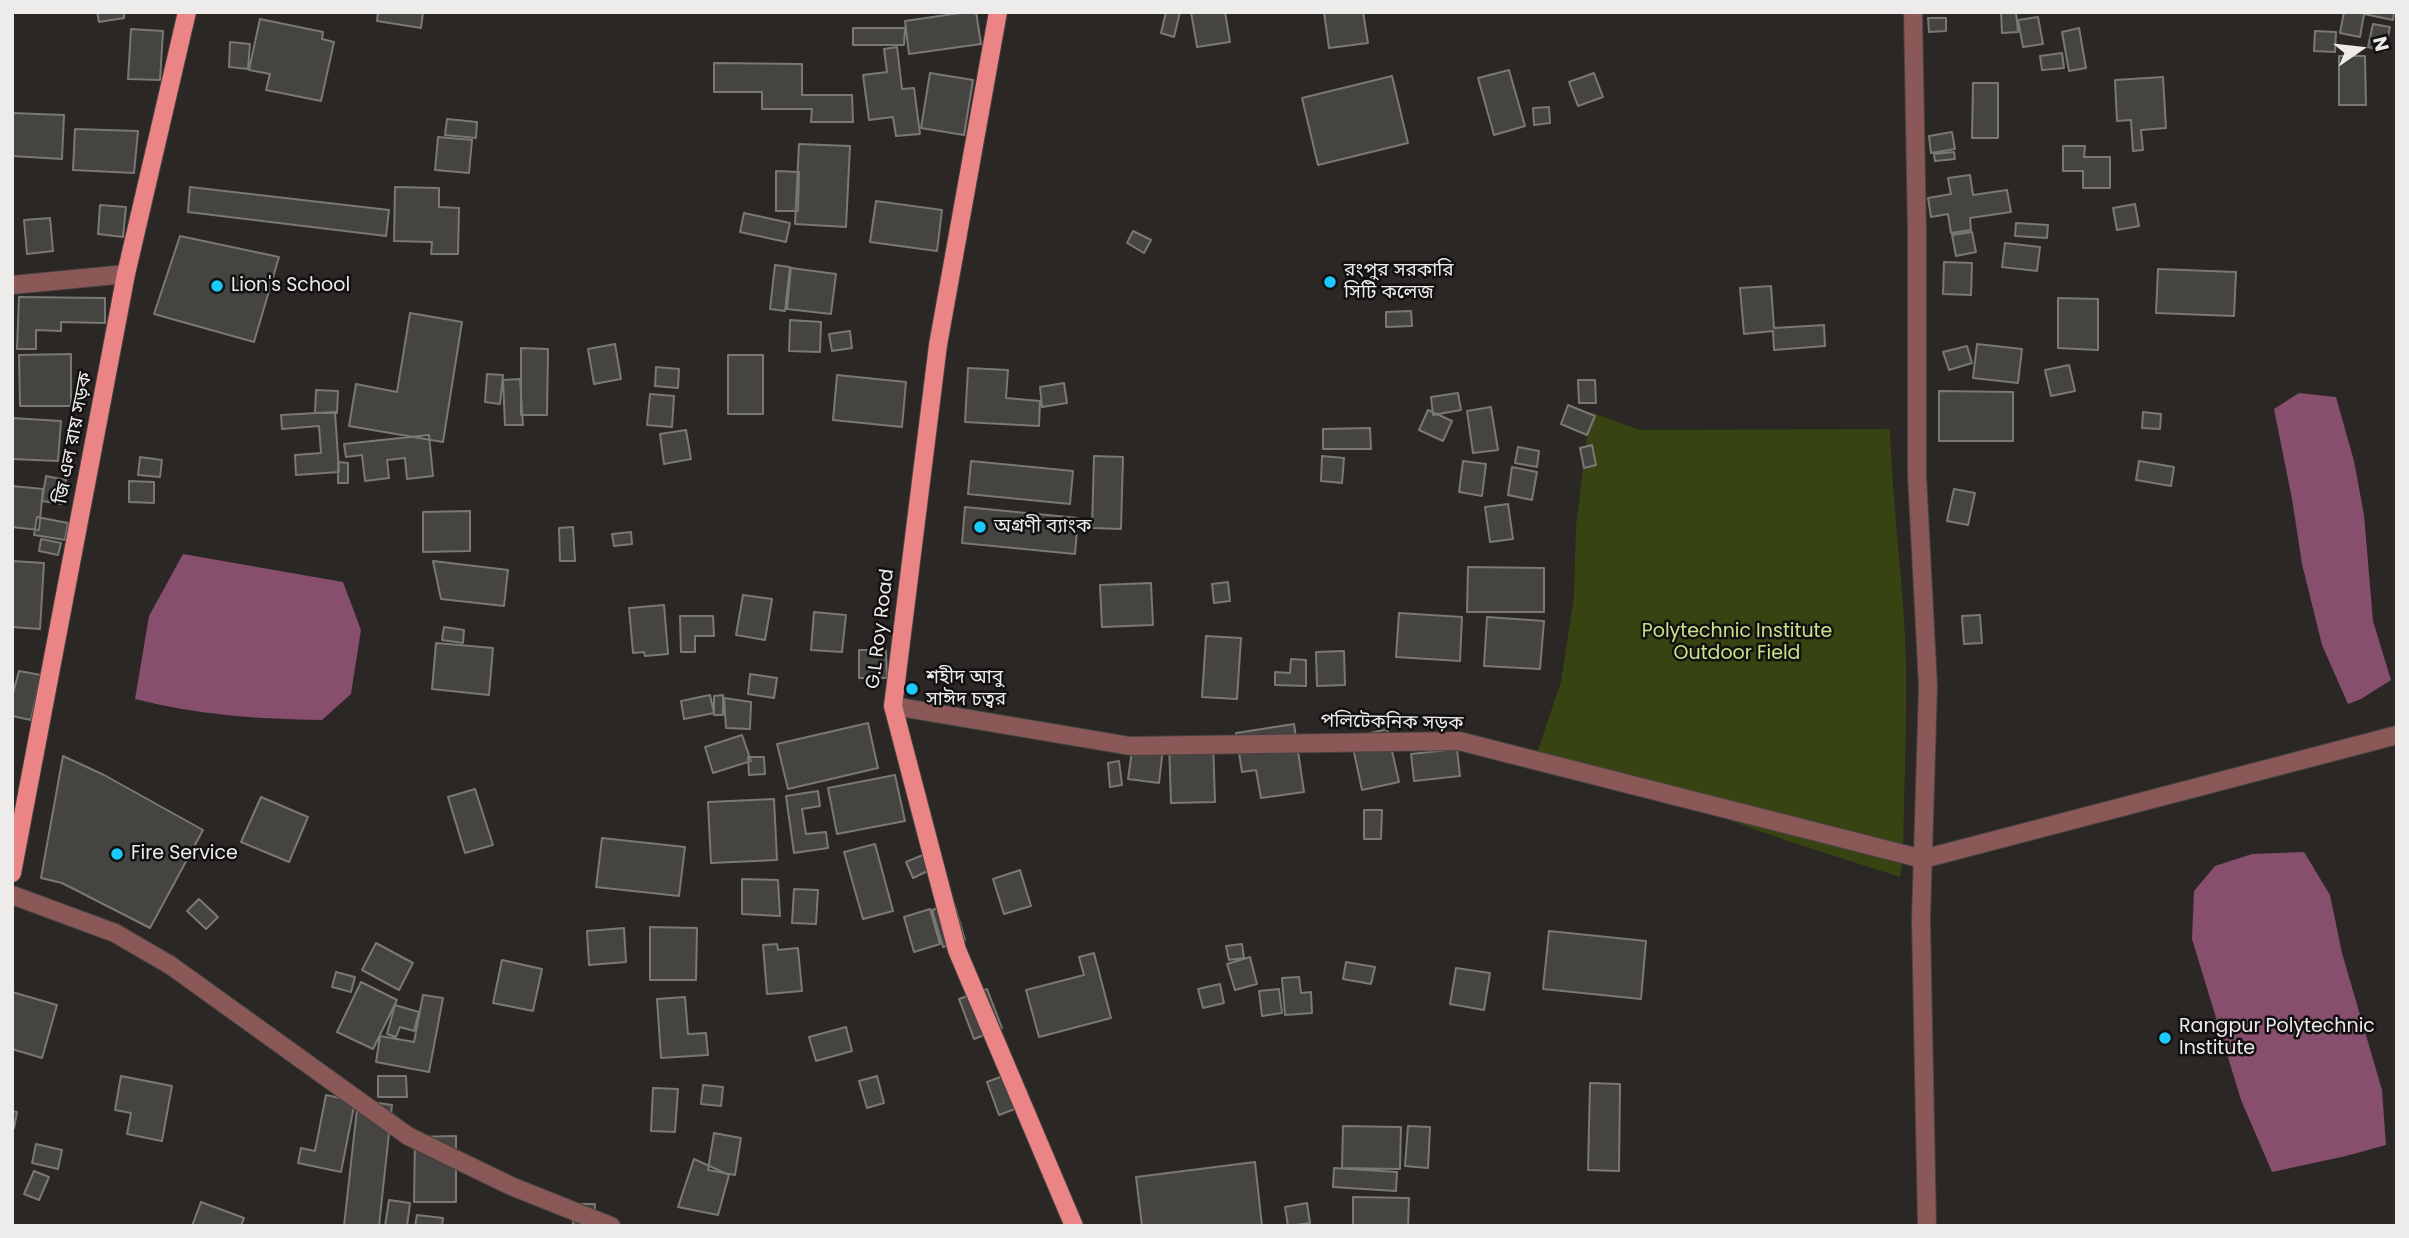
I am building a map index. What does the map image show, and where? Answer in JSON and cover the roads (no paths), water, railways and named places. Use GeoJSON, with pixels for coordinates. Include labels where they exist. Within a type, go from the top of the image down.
{"type":"FeatureCollection","features":[{"type":"Feature","properties":{"kind":"main road","name":"জি এল রায় সড়ক"},"geometry":{"type":"LineString","coordinates":[[12,873],[126,274],[187,12]]}},
{"type":"Feature","properties":{"kind":"main road","name":"G.L Roy Road"},"geometry":{"type":"LineString","coordinates":[[998,12],[938,345],[893,706],[957,950],[1074,1226]]}},
{"type":"Feature","properties":{"kind":"street"},"geometry":{"type":"LineString","coordinates":[[1913,12],[1917,475],[1928,686],[1921,920],[1927,1226]]}},
{"type":"Feature","properties":{"kind":"street"},"geometry":{"type":"LineString","coordinates":[[12,285],[126,274]]}},
{"type":"Feature","properties":{"kind":"street","name":"পলিটেকনিক সড়ক"},"geometry":{"type":"LineString","coordinates":[[893,706],[1130,746],[1459,741],[1923,859]]}},
{"type":"Feature","properties":{"kind":"street"},"geometry":{"type":"LineString","coordinates":[[1923,859],[2397,736]]}},
{"type":"Feature","properties":{"kind":"street"},"geometry":{"type":"LineString","coordinates":[[12,895],[115,933],[170,965],[408,1136],[511,1186],[611,1226]]}},
{"type":"Feature","properties":{"kind":"place","name":"রংপুর সরকারি সিটি কলেজ"},"geometry":{"type":"Point","coordinates":[1330,282]}},
{"type":"Feature","properties":{"kind":"place","name":"Lion's School"},"geometry":{"type":"Point","coordinates":[217,286]}},
{"type":"Feature","properties":{"kind":"place","name":"অগ্রণী ব্যাংক"},"geometry":{"type":"Point","coordinates":[980,527]}},
{"type":"Feature","properties":{"kind":"place","name":"শহীদ আবু সাঈদ চত্বর"},"geometry":{"type":"Point","coordinates":[912,689]}},
{"type":"Feature","properties":{"kind":"place","name":"Fire Service"},"geometry":{"type":"Point","coordinates":[117,854]}},
{"type":"Feature","properties":{"kind":"place","name":"Rangpur Polytechnic Institute"},"geometry":{"type":"Point","coordinates":[2165,1038]}},
{"type":"Feature","properties":{"kind":"park label","name":"Polytechnic Institute Outdoor Field"},"geometry":{"type":"Point","coordinates":[1737,643]}}]}
